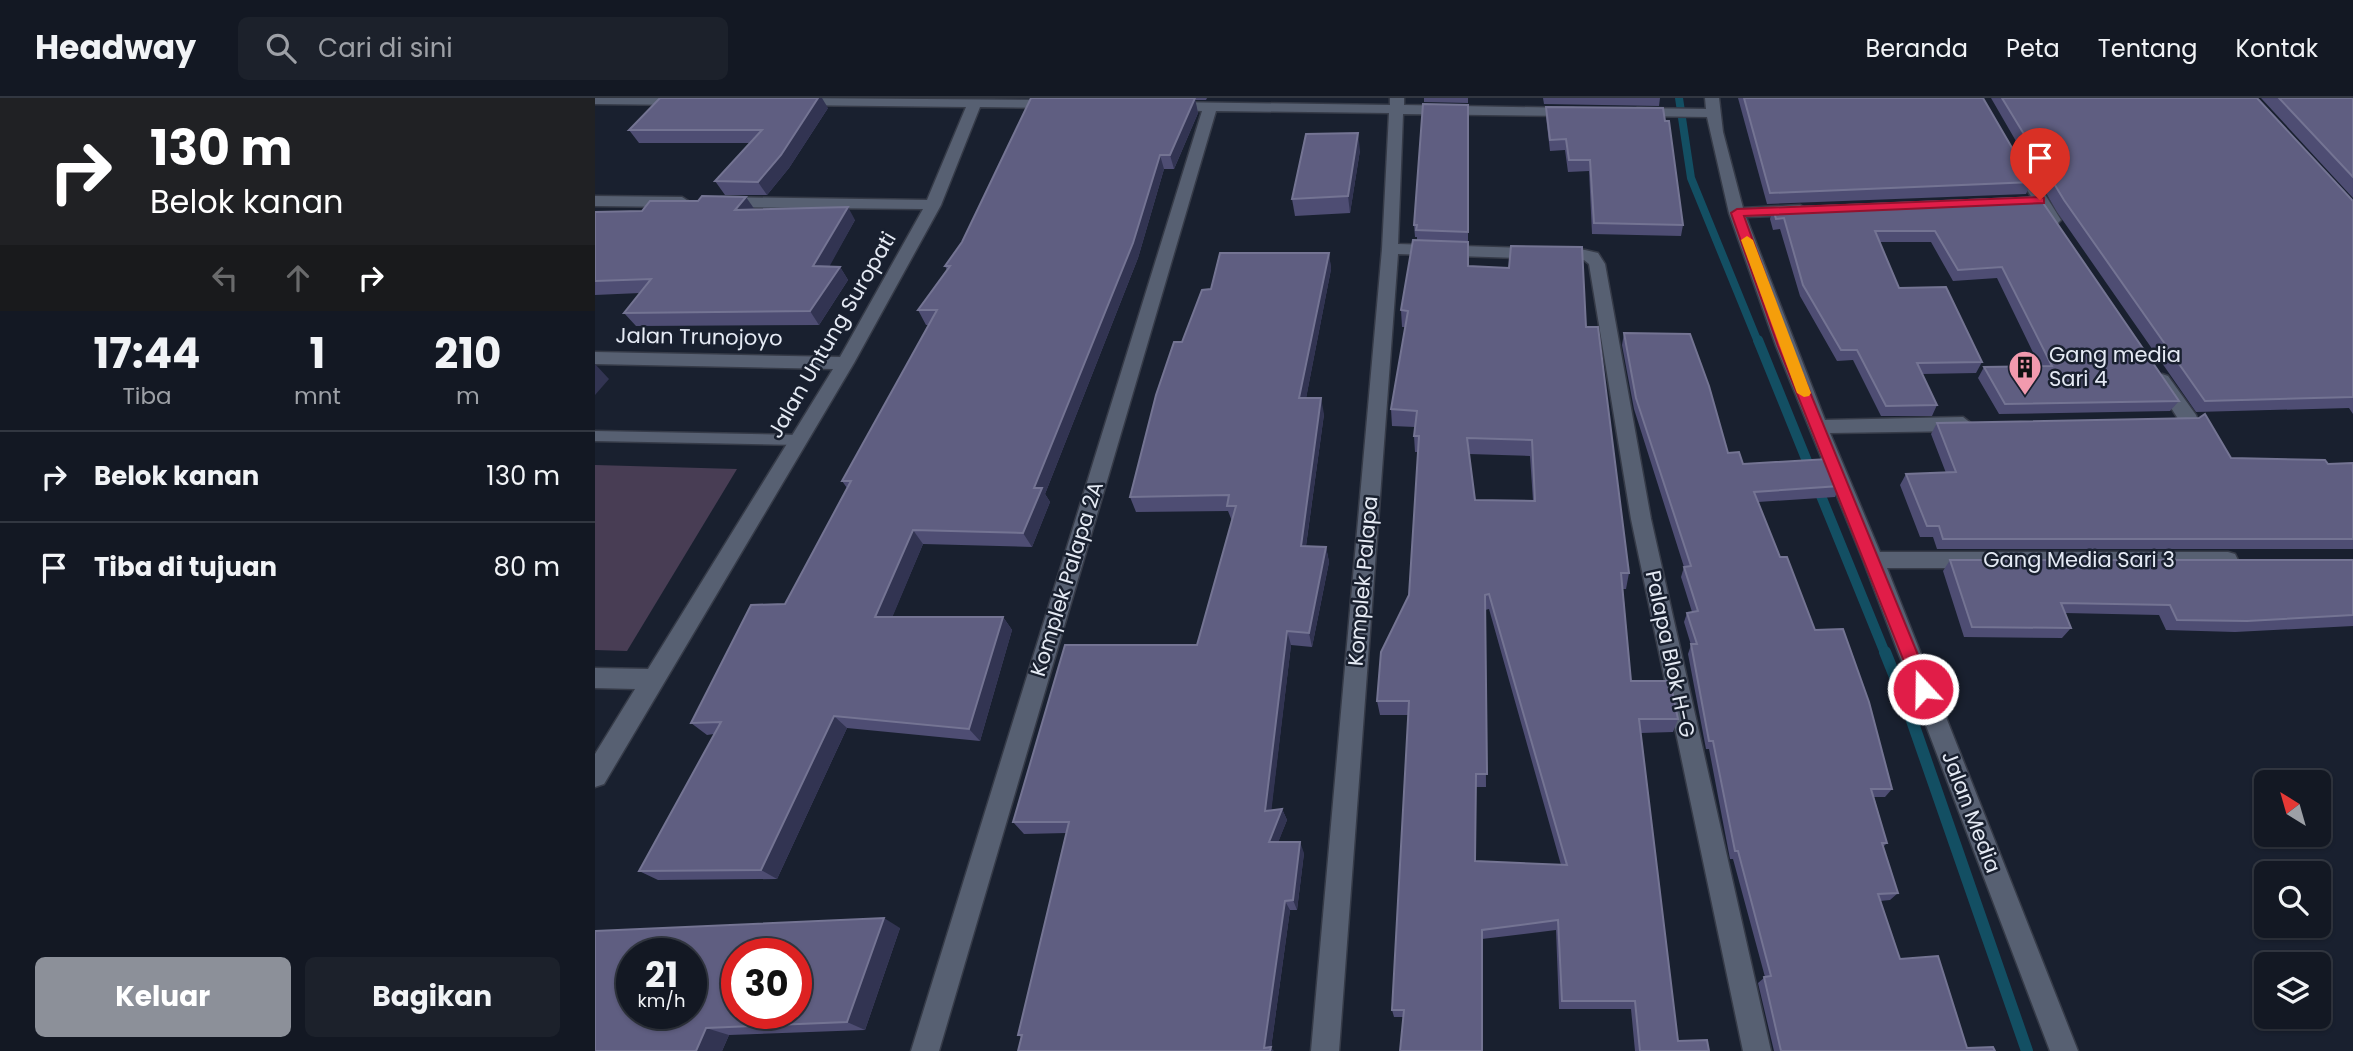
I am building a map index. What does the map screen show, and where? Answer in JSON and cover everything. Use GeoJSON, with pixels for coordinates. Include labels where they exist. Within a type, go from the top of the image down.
{"type":"FeatureCollection","features":[{"type":"Feature","properties":{"kind":"street"},"geometry":{"type":"LineString","coordinates":[[595,100],[703,101]]}},
{"type":"Feature","properties":{"kind":"street"},"geometry":{"type":"LineString","coordinates":[[785,102],[1071,105]]}},
{"type":"Feature","properties":{"kind":"street"},"geometry":{"type":"LineString","coordinates":[[933,205],[975,103]]}},
{"type":"Feature","properties":{"kind":"street"},"geometry":{"type":"LineString","coordinates":[[1154,106],[1396,104],[1588,112]]}},
{"type":"Feature","properties":{"kind":"street","name":"Komplek Palapa"},"geometry":{"type":"LineString","coordinates":[[1325,1051],[1390,249],[1396,104]]}},
{"type":"Feature","properties":{"kind":"street","name":"Komplek Palapa 2A"},"geometry":{"type":"LineString","coordinates":[[925,1051],[1210,107]]}},
{"type":"Feature","properties":{"kind":"street"},"geometry":{"type":"LineString","coordinates":[[1616,112],[1658,113],[1711,108]]}},
{"type":"Feature","properties":{"kind":"street","name":"Jalan Media"},"geometry":{"type":"LineString","coordinates":[[1711,108],[1737,213],[1818,427],[1873,559],[2064,1051]]}},
{"type":"Feature","properties":{"kind":"street"},"geometry":{"type":"LineString","coordinates":[[2008,144],[2033,201],[2062,234]]}},
{"type":"Feature","properties":{"kind":"street","name":"Jalan Untung Suropati"},"geometry":{"type":"LineString","coordinates":[[595,201],[933,205],[845,363],[595,776]]}},
{"type":"Feature","properties":{"kind":"street"},"geometry":{"type":"LineString","coordinates":[[1737,213],[1814,210]]}},
{"type":"Feature","properties":{"kind":"street","name":"Palapa Blok H-G"},"geometry":{"type":"LineString","coordinates":[[1390,249],[1592,257],[1597,264],[1641,519],[1757,1051]]}},
{"type":"Feature","properties":{"kind":"street","name":"Jalan Trunojoyo"},"geometry":{"type":"LineString","coordinates":[[595,358],[845,363]]}},
{"type":"Feature","properties":{"kind":"street"},"geometry":{"type":"LineString","coordinates":[[2152,365],[2189,420],[2161,420]]}},
{"type":"Feature","properties":{"kind":"street"},"geometry":{"type":"LineString","coordinates":[[1818,427],[1983,424]]}},
{"type":"Feature","properties":{"kind":"street","name":"Gang Media Sari 3"},"geometry":{"type":"LineString","coordinates":[[1873,559],[2245,560]]}},
{"type":"Feature","properties":{"kind":"street"},"geometry":{"type":"LineString","coordinates":[[595,678],[654,679]]}},
{"type":"Feature","properties":{"kind":"lane"},"geometry":{"type":"LineString","coordinates":[[595,436],[799,440]]}},
{"type":"Feature","properties":{"kind":"shaded area"},"geometry":{"type":"Polygon","coordinates":[[[595,465],[737,469],[627,651],[595,650],[595,465]]]}},
{"type":"Feature","properties":{"kind":"building"},"geometry":{"type":"Polygon","coordinates":[[[660,98],[818,98],[781,155],[758,182],[715,181],[762,130],[629,130],[660,98]]]}},
{"type":"Feature","properties":{"kind":"building"},"geometry":{"type":"Polygon","coordinates":[[[1031,98],[1195,98],[1170,155],[1160,155],[1133,243],[1034,488],[1042,488],[1023,533],[913,530],[875,617],[1003,617],[969,729],[834,716],[761,870],[639,871],[721,722],[691,723],[751,605],[785,604],[851,481],[842,481],[937,310],[918,310],[950,266],[945,266],[962,242],[1031,98]]]}},
{"type":"Feature","properties":{"kind":"building"},"geometry":{"type":"Polygon","coordinates":[[[1744,98],[1983,98],[2032,182],[1770,193],[1744,98]]]}},
{"type":"Feature","properties":{"kind":"building"},"geometry":{"type":"Polygon","coordinates":[[[2002,98],[2257,98],[2353,201],[2353,397],[2205,401],[2064,200],[2002,98]]]}},
{"type":"Feature","properties":{"kind":"building"},"geometry":{"type":"Polygon","coordinates":[[[2279,98],[2353,98],[2353,177],[2279,98]]]}},
{"type":"Feature","properties":{"kind":"building"},"geometry":{"type":"Polygon","coordinates":[[[1423,104],[1468,105],[1468,232],[1416,230],[1417,225],[1414,225],[1423,104]]]}},
{"type":"Feature","properties":{"kind":"building"},"geometry":{"type":"Polygon","coordinates":[[[1546,107],[1663,108],[1665,121],[1669,121],[1683,225],[1594,223],[1590,160],[1569,160],[1566,139],[1550,140],[1546,107]]]}},
{"type":"Feature","properties":{"kind":"building"},"geometry":{"type":"Polygon","coordinates":[[[1358,133],[1348,196],[1292,199],[1306,134],[1358,133]]]}},
{"type":"Feature","properties":{"kind":"building"},"geometry":{"type":"Polygon","coordinates":[[[702,196],[746,197],[735,210],[848,207],[813,266],[840,267],[810,311],[624,313],[651,279],[595,281],[595,212],[642,211],[650,201],[698,201],[702,196]]]}},
{"type":"Feature","properties":{"kind":"building"},"geometry":{"type":"Polygon","coordinates":[[[2039,197],[2179,401],[2005,404],[1984,367],[2052,366],[2002,267],[1958,270],[1935,231],[1875,231],[1899,288],[1946,287],[1982,362],[1917,363],[1937,405],[1886,406],[1857,350],[1841,350],[1803,285],[1784,218],[1776,219],[1773,208],[2039,197]]]}},
{"type":"Feature","properties":{"kind":"building"},"geometry":{"type":"Polygon","coordinates":[[[1413,240],[1468,242],[1468,266],[1509,268],[1511,246],[1582,247],[1586,327],[1598,327],[1629,573],[1621,573],[1631,681],[1670,681],[1678,719],[1639,719],[1678,1041],[1707,1040],[1709,1051],[1640,1051],[1635,1001],[1562,1001],[1558,920],[1482,930],[1482,1051],[1400,1051],[1404,1010],[1392,1010],[1409,701],[1377,701],[1381,652],[1409,595],[1419,436],[1414,436],[1417,411],[1391,409],[1408,311],[1401,310],[1413,240]],[[1467,438],[1475,500],[1535,501],[1532,440],[1467,438]],[[1489,594],[1485,595],[1487,774],[1476,774],[1475,861],[1567,865],[1489,594]]]}},
{"type":"Feature","properties":{"kind":"building"},"geometry":{"type":"Polygon","coordinates":[[[1220,253],[1329,253],[1299,398],[1321,398],[1301,546],[1326,547],[1309,633],[1287,631],[1265,811],[1282,809],[1269,842],[1300,842],[1293,900],[1285,901],[1264,1048],[1271,1047],[1270,1051],[1018,1051],[1022,1035],[1018,1035],[1069,822],[1013,822],[1065,645],[1197,645],[1236,506],[1227,506],[1229,495],[1130,497],[1156,395],[1174,342],[1182,342],[1202,290],[1211,289],[1220,253]]]}},
{"type":"Feature","properties":{"kind":"building"},"geometry":{"type":"Polygon","coordinates":[[[1624,333],[1690,334],[1709,386],[1728,453],[1739,452],[1743,464],[1828,459],[1839,486],[1754,492],[1780,557],[1787,557],[1815,630],[1843,629],[1869,702],[1892,789],[1871,789],[1887,843],[1882,843],[1898,893],[1878,894],[1900,959],[1938,956],[1967,1048],[1993,1047],[1995,1051],[1781,1051],[1764,977],[1771,976],[1738,851],[1735,851],[1713,741],[1709,741],[1691,644],[1697,644],[1687,613],[1698,611],[1684,567],[1691,566],[1636,398],[1624,333]]]}},
{"type":"Feature","properties":{"kind":"building"},"geometry":{"type":"Polygon","coordinates":[[[2205,414],[2231,458],[2353,463],[2353,539],[1943,539],[1939,526],[1927,526],[1906,474],[1956,472],[1937,423],[2199,418],[2205,414]]]}},
{"type":"Feature","properties":{"kind":"building"},"geometry":{"type":"Polygon","coordinates":[[[1950,560],[2353,560],[2353,615],[2247,621],[2177,620],[2170,605],[2061,603],[2071,628],[1972,627],[1950,560]]]}},
{"type":"Feature","properties":{"kind":"building"},"geometry":{"type":"Polygon","coordinates":[[[884,918],[847,1022],[812,1023],[812,938],[721,938],[721,1027],[707,1028],[707,938],[616,938],[616,1029],[706,1029],[696,1051],[595,1051],[595,931],[884,918]]]}},
{"type":"Feature","properties":{"kind":"waterway"},"geometry":{"type":"LineString","coordinates":[[1679,98],[1691,178],[1758,342]]}},
{"type":"Feature","properties":{"kind":"waterway"},"geometry":{"type":"LineString","coordinates":[[1758,340],[1811,471]]}},
{"type":"Feature","properties":{"kind":"waterway"},"geometry":{"type":"LineString","coordinates":[[1817,486],[1885,653]]}},
{"type":"Feature","properties":{"kind":"waterway"},"geometry":{"type":"LineString","coordinates":[[1885,652],[1908,709],[2027,1051]]}},
{"type":"Feature","properties":{"kind":"slow traffic"},"geometry":{"type":"LineString","coordinates":[[1747,240],[1804,393]]}},
{"type":"Feature","properties":{"kind":"place","name":"Gang media Sari 4"},"geometry":{"type":"Point","coordinates":[2025,397]}},
{"type":"Feature","properties":{"kind":"route"},"geometry":{"type":"LineString","coordinates":[[1923,689],[1873,559],[1785,346],[1737,213],[2040,200]]}}]}
